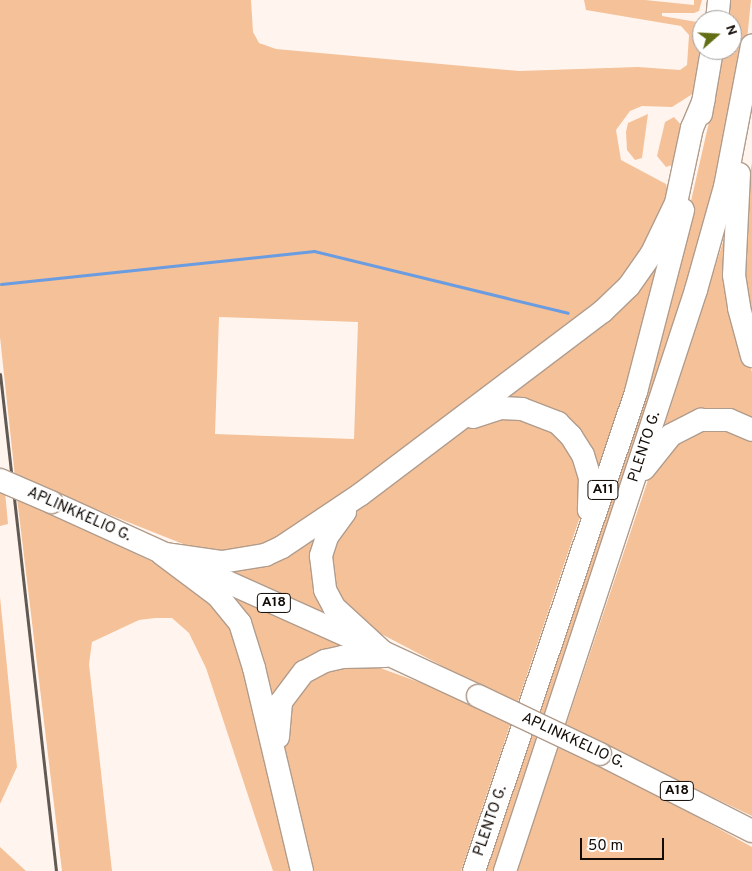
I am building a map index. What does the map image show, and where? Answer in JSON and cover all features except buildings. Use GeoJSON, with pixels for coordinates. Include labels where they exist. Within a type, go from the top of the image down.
{"type":"FeatureCollection","features":[{"type":"Feature","properties":{"kind":"highway","name":"PLENTO G."},"geometry":{"type":"LineString","coordinates":[[505,871],[696,290],[725,187],[747,83],[752,46]]}},
{"type":"Feature","properties":{"kind":"highway","name":"PLENTO G."},"geometry":{"type":"LineString","coordinates":[[474,867],[636,392],[658,315],[678,232],[710,60]]}},
{"type":"Feature","properties":{"kind":"highway"},"geometry":{"type":"LineString","coordinates":[[747,83],[735,224],[734,275],[739,308],[752,356]]}},
{"type":"Feature","properties":{"kind":"highway"},"geometry":{"type":"LineString","coordinates":[[161,552],[222,562],[265,555],[361,494],[602,312],[629,286],[651,255],[676,203],[692,128],[704,100]]}},
{"type":"Feature","properties":{"kind":"highway"},"geometry":{"type":"LineString","coordinates":[[450,427],[501,408],[522,409],[558,423],[571,436],[583,455],[590,478],[589,532]]}},
{"type":"Feature","properties":{"kind":"highway"},"geometry":{"type":"LineString","coordinates":[[632,489],[656,451],[671,435],[689,425],[715,419],[735,422],[752,430]]}},
{"type":"Feature","properties":{"kind":"highway","name":"APLINKKELIO G."},"geometry":{"type":"LineString","coordinates":[[0,480],[478,696],[600,754],[752,832]]}},
{"type":"Feature","properties":{"kind":"highway"},"geometry":{"type":"LineString","coordinates":[[361,494],[327,537],[321,556],[321,572],[325,590],[334,607],[386,654]]}},
{"type":"Feature","properties":{"kind":"highway"},"geometry":{"type":"LineString","coordinates":[[161,552],[218,596],[240,624],[254,668],[302,869]]}},
{"type":"Feature","properties":{"kind":"highway"},"geometry":{"type":"LineString","coordinates":[[278,768],[277,713],[294,680],[325,661],[343,657],[386,654]]}},
{"type":"Feature","properties":{"kind":"shaded area"},"geometry":{"type":"Polygon","coordinates":[[[0,0],[251,0],[253,32],[259,43],[276,49],[519,71],[638,67],[680,70],[687,65],[689,35],[681,26],[586,10],[584,0],[645,0],[694,5],[694,0],[702,0],[699,10],[692,10],[692,13],[662,13],[662,16],[692,21],[692,60],[698,60],[694,93],[672,107],[642,106],[630,111],[616,130],[621,160],[666,184],[671,201],[618,292],[280,542],[240,555],[188,546],[15,477],[0,337],[0,0]],[[219,317],[215,434],[354,439],[358,322],[219,317]]]}},
{"type":"Feature","properties":{"kind":"shaded area"},"geometry":{"type":"Polygon","coordinates":[[[727,0],[751,0],[747,40],[708,224],[493,871],[484,871],[666,311],[709,122],[718,60],[742,60],[742,10],[726,10],[727,0]]]}},
{"type":"Feature","properties":{"kind":"shaded area"},"geometry":{"type":"Polygon","coordinates":[[[648,114],[642,158],[635,160],[627,150],[626,132],[628,123],[648,114]]]}},
{"type":"Feature","properties":{"kind":"shaded area"},"geometry":{"type":"Polygon","coordinates":[[[674,117],[682,126],[675,164],[666,167],[657,156],[665,122],[674,117]]]}},
{"type":"Feature","properties":{"kind":"shaded area"},"geometry":{"type":"Polygon","coordinates":[[[752,163],[752,334],[742,274],[747,189],[752,163]]]}},
{"type":"Feature","properties":{"kind":"shaded area"},"geometry":{"type":"Polygon","coordinates":[[[731,217],[740,334],[752,372],[752,420],[662,433],[731,217]]]}},
{"type":"Feature","properties":{"kind":"shaded area"},"geometry":{"type":"Polygon","coordinates":[[[664,250],[634,365],[596,483],[586,446],[491,403],[664,250]]]}},
{"type":"Feature","properties":{"kind":"shaded area"},"geometry":{"type":"Polygon","coordinates":[[[502,413],[567,437],[586,499],[461,871],[311,871],[282,738],[291,693],[316,669],[369,664],[449,693],[473,682],[366,626],[337,599],[327,558],[343,522],[367,500],[461,431],[487,417],[502,413]]]}},
{"type":"Feature","properties":{"kind":"shaded area"},"geometry":{"type":"Polygon","coordinates":[[[715,423],[752,435],[752,816],[593,740],[587,756],[752,847],[752,871],[517,871],[650,474],[671,442],[715,423]]]}},
{"type":"Feature","properties":{"kind":"shaded area"},"geometry":{"type":"Polygon","coordinates":[[[0,490],[5,492],[8,524],[0,526],[0,490]]]}},
{"type":"Feature","properties":{"kind":"shaded area"},"geometry":{"type":"Polygon","coordinates":[[[17,498],[172,571],[201,590],[233,624],[296,871],[273,871],[206,668],[189,633],[172,618],[155,618],[139,620],[92,642],[89,664],[112,871],[62,871],[17,498]]]}},
{"type":"Feature","properties":{"kind":"shaded area"},"geometry":{"type":"Polygon","coordinates":[[[324,529],[340,623],[218,569],[324,529]]]}},
{"type":"Feature","properties":{"kind":"shaded area"},"geometry":{"type":"Polygon","coordinates":[[[226,591],[357,649],[330,653],[270,712],[226,591]]]}},
{"type":"Feature","properties":{"kind":"shaded area"},"geometry":{"type":"Polygon","coordinates":[[[0,597],[17,767],[0,804],[0,597]]]}},
{"type":"Feature","properties":{"kind":"shaded area"},"geometry":{"type":"Polygon","coordinates":[[[0,847],[26,871],[0,871],[0,847]]]}},
{"type":"Feature","properties":{"kind":"waterway"},"geometry":{"type":"LineString","coordinates":[[1,284],[314,251],[568,313]]}},
{"type":"Feature","properties":{"kind":"railway"},"geometry":{"type":"LineString","coordinates":[[0,374],[56,871]]}}]}
